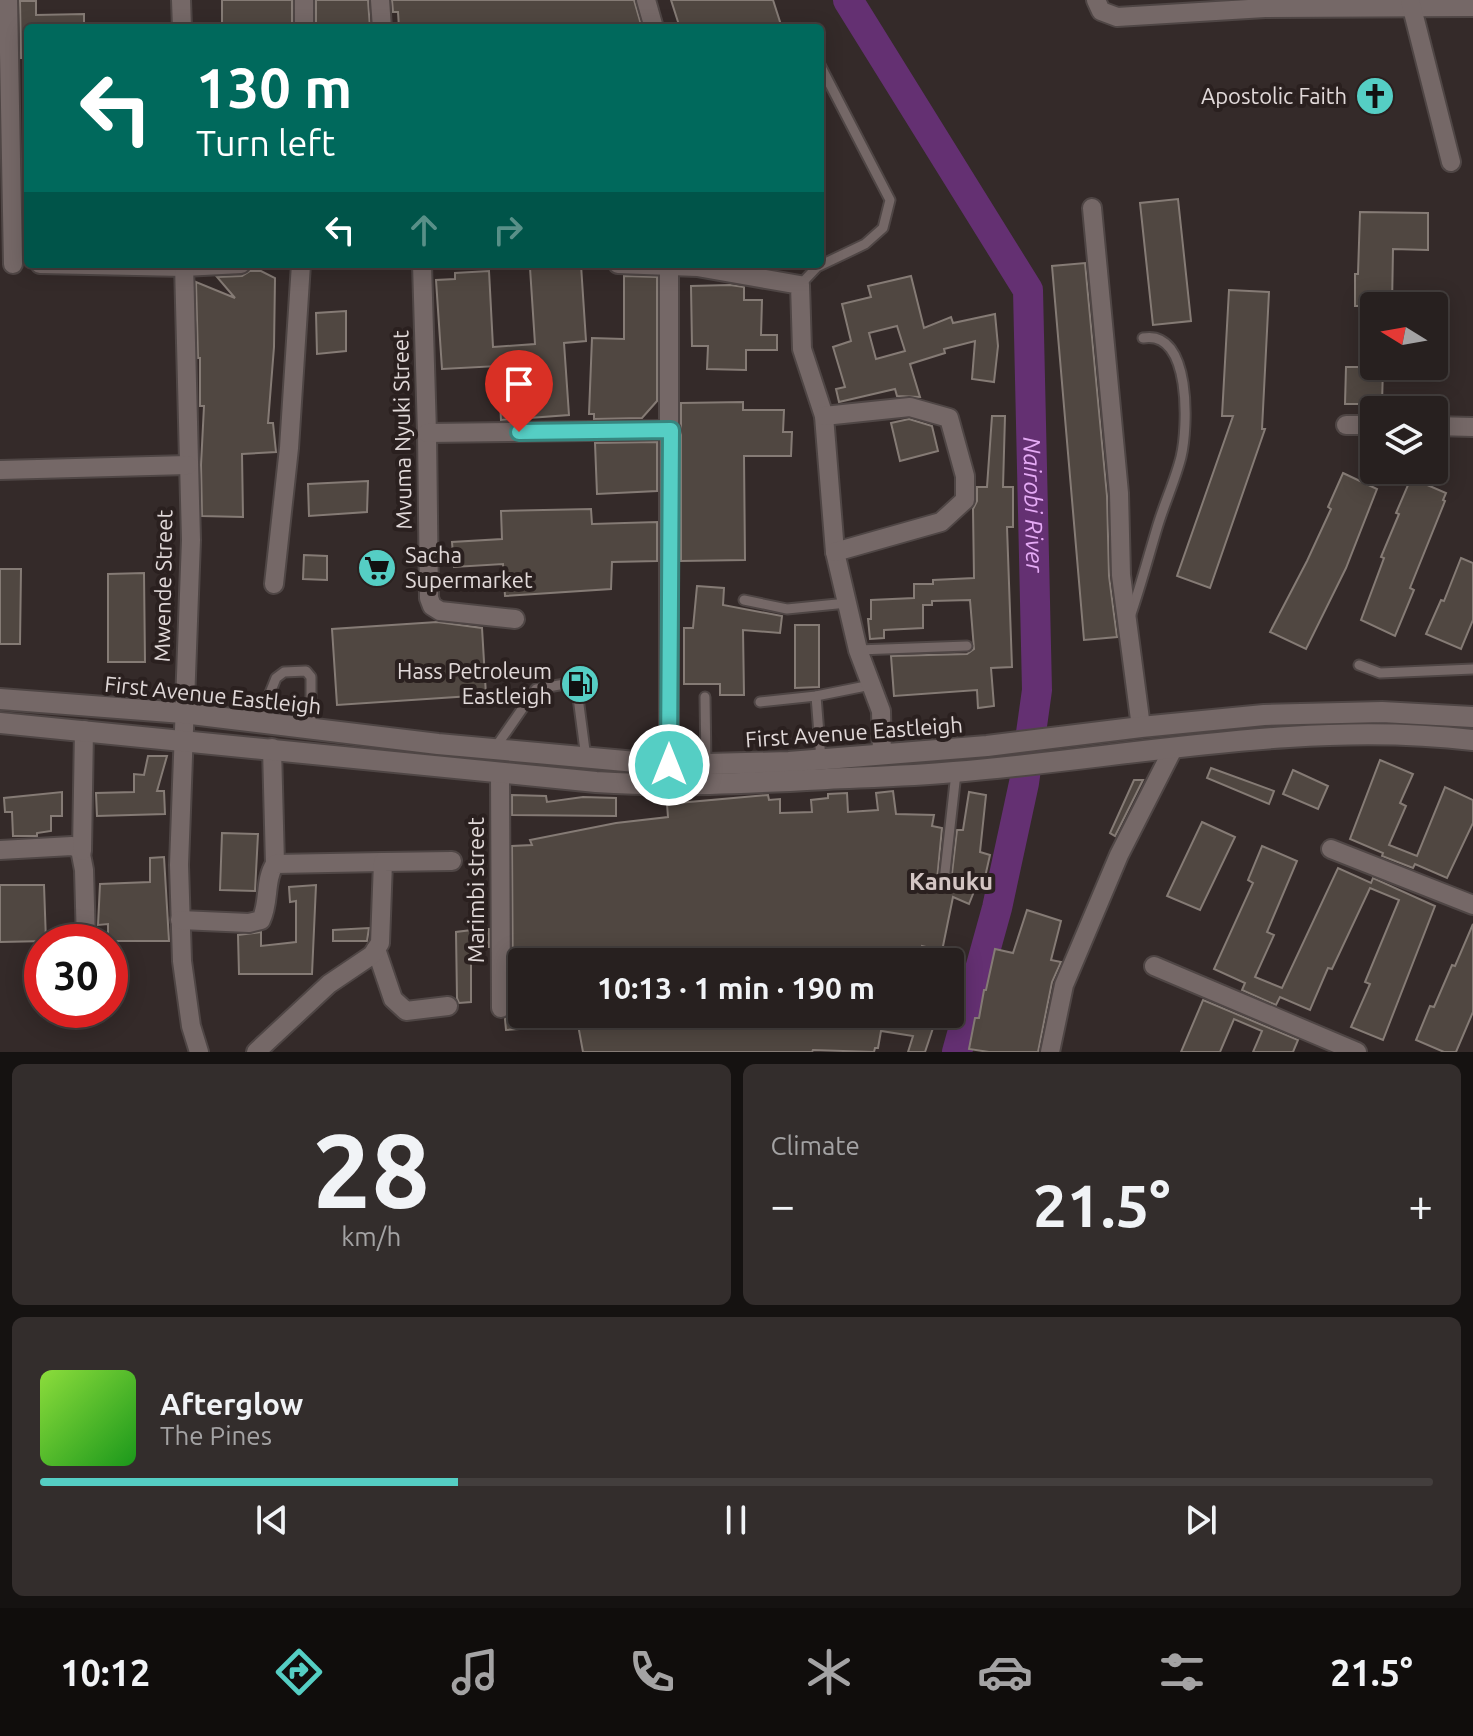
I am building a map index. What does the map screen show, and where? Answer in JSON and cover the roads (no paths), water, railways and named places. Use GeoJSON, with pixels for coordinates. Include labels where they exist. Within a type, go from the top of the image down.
{"type":"FeatureCollection","features":[{"type":"Feature","properties":{"kind":"main road","name":"First Avenue Eastleigh"},"geometry":{"type":"LineString","coordinates":[[0,699],[183,713],[311,730],[669,765],[882,755],[988,757],[1314,736],[1473,740]]}},
{"type":"Feature","properties":{"kind":"main road","name":"First Avenue Eastleigh"},"geometry":{"type":"LineString","coordinates":[[1046,751],[1141,727],[1328,712],[1473,717]]}},
{"type":"Feature","properties":{"kind":"main road","name":"First Avenue Eastleigh"},"geometry":{"type":"LineString","coordinates":[[0,723],[665,786],[956,772],[988,757]]}},
{"type":"Feature","properties":{"kind":"street"},"geometry":{"type":"LineString","coordinates":[[8,0],[14,264]]}},
{"type":"Feature","properties":{"kind":"street"},"geometry":{"type":"LineString","coordinates":[[181,0],[182,24]]}},
{"type":"Feature","properties":{"kind":"street"},"geometry":{"type":"LineString","coordinates":[[304,0],[304,24]]}},
{"type":"Feature","properties":{"kind":"street"},"geometry":{"type":"LineString","coordinates":[[380,0],[382,24]]}},
{"type":"Feature","properties":{"kind":"street"},"geometry":{"type":"LineString","coordinates":[[646,0],[653,24]]}},
{"type":"Feature","properties":{"kind":"street"},"geometry":{"type":"LineString","coordinates":[[1096,0],[1101,11],[1117,17],[1265,4],[1411,3],[1473,7]]}},
{"type":"Feature","properties":{"kind":"street"},"geometry":{"type":"LineString","coordinates":[[1411,3],[1451,162]]}},
{"type":"Feature","properties":{"kind":"street"},"geometry":{"type":"LineString","coordinates":[[1092,208],[1119,493],[1121,575],[1141,727]]}},
{"type":"Feature","properties":{"kind":"street","name":"Mwende Street"},"geometry":{"type":"LineString","coordinates":[[184,268],[191,540],[182,739],[180,920],[191,1026],[199,1052]]}},
{"type":"Feature","properties":{"kind":"street"},"geometry":{"type":"LineString","coordinates":[[274,584],[289,448],[301,268]]}},
{"type":"Feature","properties":{"kind":"street","name":"Mvuma Nyuki Street"},"geometry":{"type":"LineString","coordinates":[[422,268],[429,598],[432,606],[453,613],[515,619]]}},
{"type":"Feature","properties":{"kind":"street"},"geometry":{"type":"LineString","coordinates":[[669,268],[669,765]]}},
{"type":"Feature","properties":{"kind":"street"},"geometry":{"type":"LineString","coordinates":[[703,268],[800,285],[802,349],[824,416],[835,552],[858,650],[881,711],[882,755]]}},
{"type":"Feature","properties":{"kind":"street"},"geometry":{"type":"LineString","coordinates":[[824,416],[910,407],[949,418],[965,476],[965,500],[941,522],[835,552]]}},
{"type":"Feature","properties":{"kind":"street"},"geometry":{"type":"LineString","coordinates":[[1346,425],[1360,425]]}},
{"type":"Feature","properties":{"kind":"street"},"geometry":{"type":"LineString","coordinates":[[1448,426],[1473,427]]}},
{"type":"Feature","properties":{"kind":"street"},"geometry":{"type":"LineString","coordinates":[[427,433],[671,430]]}},
{"type":"Feature","properties":{"kind":"street"},"geometry":{"type":"LineString","coordinates":[[0,470],[188,465]]}},
{"type":"Feature","properties":{"kind":"street"},"geometry":{"type":"LineString","coordinates":[[84,730],[82,851],[85,924]]}},
{"type":"Feature","properties":{"kind":"street"},"geometry":{"type":"LineString","coordinates":[[1050,1052],[1064,985],[1119,855],[1174,747]]}},
{"type":"Feature","properties":{"kind":"street"},"geometry":{"type":"LineString","coordinates":[[180,920],[249,923],[261,920],[271,870],[275,864],[272,748]]}},
{"type":"Feature","properties":{"kind":"street","name":"Marimbi street"},"geometry":{"type":"LineString","coordinates":[[500,772],[501,1008]]}},
{"type":"Feature","properties":{"kind":"street"},"geometry":{"type":"LineString","coordinates":[[0,850],[72,846],[82,851]]}},
{"type":"Feature","properties":{"kind":"street"},"geometry":{"type":"LineString","coordinates":[[1331,849],[1473,905]]}},
{"type":"Feature","properties":{"kind":"street"},"geometry":{"type":"LineString","coordinates":[[275,864],[452,861]]}},
{"type":"Feature","properties":{"kind":"street"},"geometry":{"type":"LineString","coordinates":[[256,1052],[329,984],[372,955],[382,931],[383,862]]}},
{"type":"Feature","properties":{"kind":"street"},"geometry":{"type":"LineString","coordinates":[[376,949],[393,999],[406,1011],[448,1006]]}},
{"type":"Feature","properties":{"kind":"street"},"geometry":{"type":"LineString","coordinates":[[1154,966],[1357,1052]]}},
{"type":"Feature","properties":{"kind":"lane"},"geometry":{"type":"LineString","coordinates":[[824,73],[890,200],[883,228],[865,244],[824,264]]}},
{"type":"Feature","properties":{"kind":"lane"},"geometry":{"type":"LineString","coordinates":[[800,285],[816,268]]}},
{"type":"Feature","properties":{"kind":"lane"},"geometry":{"type":"LineString","coordinates":[[1128,624],[1181,454],[1185,395],[1177,358],[1167,344],[1151,337],[1143,338]]}},
{"type":"Feature","properties":{"kind":"lane"},"geometry":{"type":"LineString","coordinates":[[744,600],[787,609],[847,603]]}},
{"type":"Feature","properties":{"kind":"lane"},"geometry":{"type":"LineString","coordinates":[[858,650],[967,646]]}},
{"type":"Feature","properties":{"kind":"lane"},"geometry":{"type":"LineString","coordinates":[[1359,665],[1380,673],[1473,669]]}},
{"type":"Feature","properties":{"kind":"lane"},"geometry":{"type":"LineString","coordinates":[[258,723],[276,678],[284,672],[306,671],[311,677],[311,730]]}},
{"type":"Feature","properties":{"kind":"lane"},"geometry":{"type":"LineString","coordinates":[[495,748],[536,689],[565,684],[577,690],[586,758]]}},
{"type":"Feature","properties":{"kind":"lane"},"geometry":{"type":"LineString","coordinates":[[760,702],[816,696],[872,685]]}},
{"type":"Feature","properties":{"kind":"lane"},"geometry":{"type":"LineString","coordinates":[[816,696],[821,760]]}},
{"type":"Feature","properties":{"kind":"lane"},"geometry":{"type":"LineString","coordinates":[[705,697],[706,765]]}},
{"type":"Feature","properties":{"kind":"lane"},"geometry":{"type":"LineString","coordinates":[[944,881],[956,772]]}},
{"type":"Feature","properties":{"kind":"waterway","name":"Nairobi River"},"geometry":{"type":"LineString","coordinates":[[848,0],[1028,290],[1037,690],[1024,783],[997,908],[957,1052]]}},
{"type":"Feature","properties":{"kind":"place","name":"Apostolic Faith"},"geometry":{"type":"Point","coordinates":[1375,96]}},
{"type":"Feature","properties":{"kind":"place","name":"Sacha Supermarket"},"geometry":{"type":"Point","coordinates":[377,568]}},
{"type":"Feature","properties":{"kind":"place","name":"Hass Petroleum Eastleigh"},"geometry":{"type":"Point","coordinates":[580,684]}},
{"type":"Feature","properties":{"kind":"district","name":"Kanuku"},"geometry":{"type":"Point","coordinates":[951,882]}}]}
